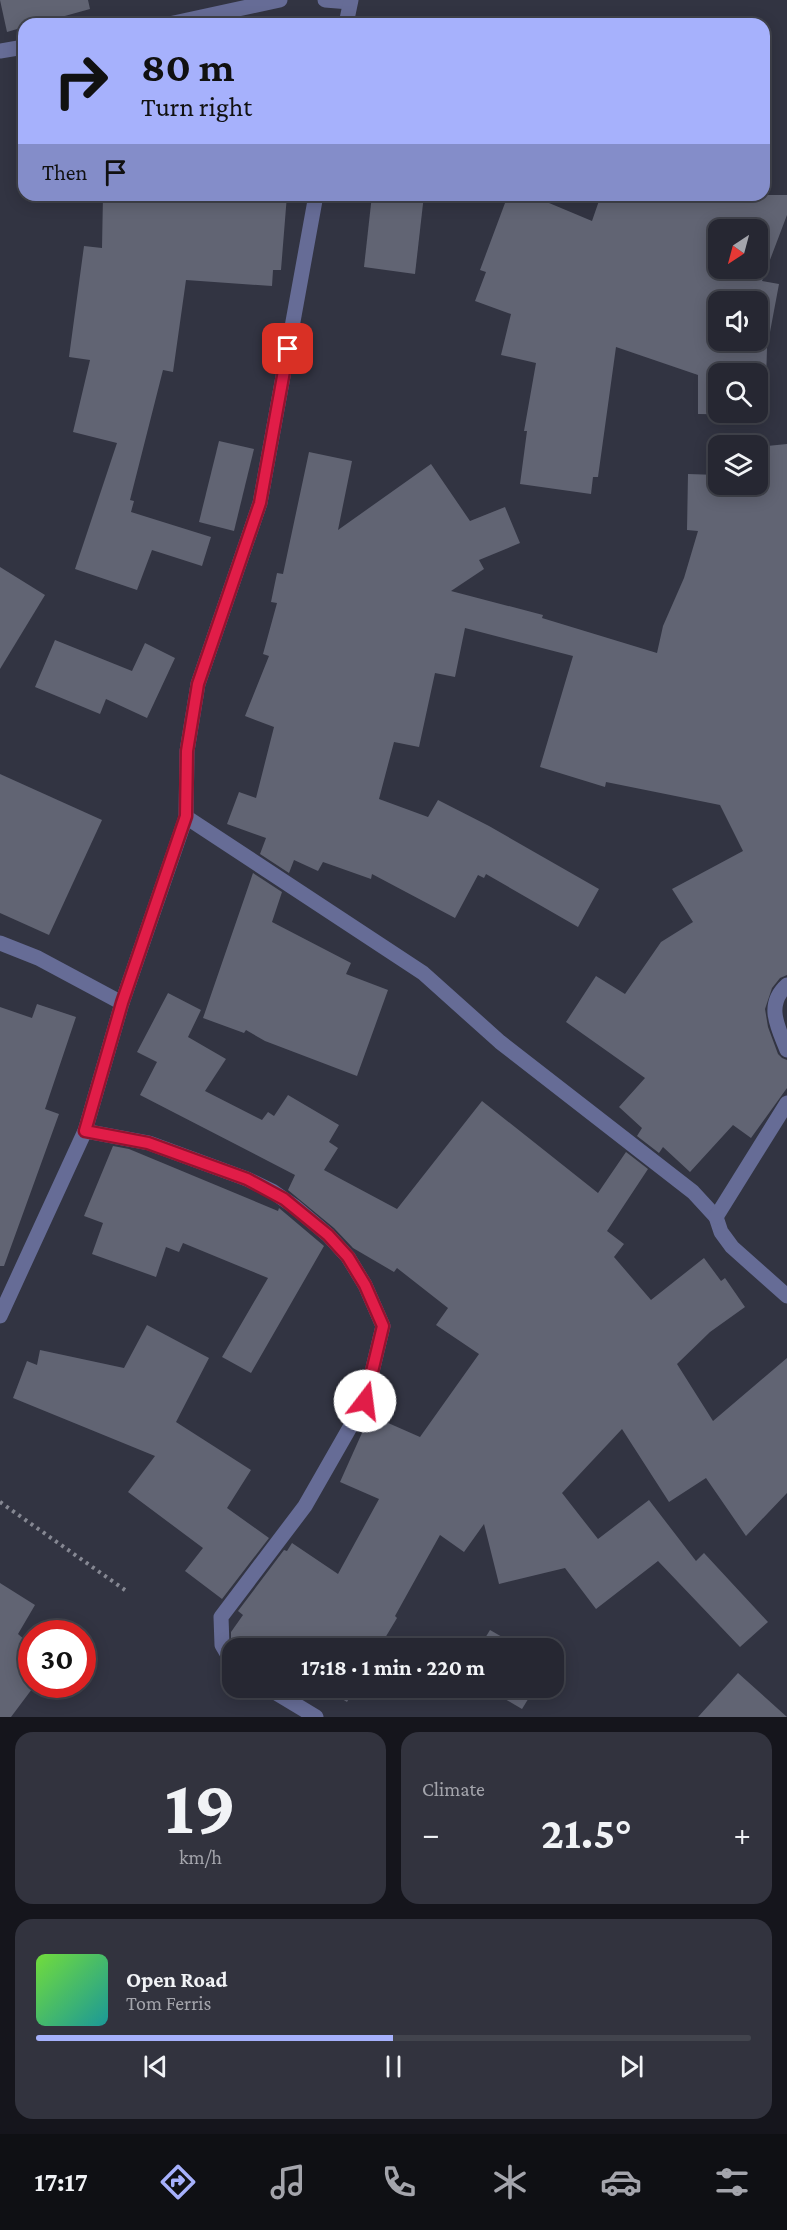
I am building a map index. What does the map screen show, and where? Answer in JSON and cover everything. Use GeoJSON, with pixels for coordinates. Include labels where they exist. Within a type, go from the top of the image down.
{"type":"FeatureCollection","features":[{"type":"Feature","properties":{"kind":"street"},"geometry":{"type":"LineString","coordinates":[[198,18],[280,0]]}},
{"type":"Feature","properties":{"kind":"street"},"geometry":{"type":"LineString","coordinates":[[325,0],[350,1],[347,18]]}},
{"type":"Feature","properties":{"kind":"street"},"geometry":{"type":"LineString","coordinates":[[0,51],[18,48]]}},
{"type":"Feature","properties":{"kind":"street"},"geometry":{"type":"LineString","coordinates":[[0,1316],[85,1131],[122,1003],[186,816],[187,751],[198,684],[260,503],[315,201]]}},
{"type":"Feature","properties":{"kind":"street"},"geometry":{"type":"LineString","coordinates":[[186,816],[423,973],[500,1042],[693,1192],[716,1217],[721,1232],[732,1247],[787,1296]]}},
{"type":"Feature","properties":{"kind":"street"},"geometry":{"type":"LineString","coordinates":[[0,943],[38,958],[122,1003]]}},
{"type":"Feature","properties":{"kind":"street"},"geometry":{"type":"LineString","coordinates":[[787,985],[775,1001],[773,1013],[787,1050]]}},
{"type":"Feature","properties":{"kind":"street"},"geometry":{"type":"LineString","coordinates":[[716,1217],[787,1103]]}},
{"type":"Feature","properties":{"kind":"street"},"geometry":{"type":"LineString","coordinates":[[85,1131],[148,1143],[247,1179],[272,1191],[328,1235],[348,1257],[365,1285],[383,1326],[365,1401],[305,1506],[221,1617],[222,1645]]}},
{"type":"Feature","properties":{"kind":"street"},"geometry":{"type":"LineString","coordinates":[[285,1698],[316,1717]]}},
{"type":"Feature","properties":{"kind":"path"},"geometry":{"type":"LineString","coordinates":[[0,1502],[125,1590]]}},
{"type":"Feature","properties":{"kind":"building"},"geometry":{"type":"Polygon","coordinates":[[[0,0],[88,0],[90,9],[58,18],[18,18],[18,29],[7,32],[0,0]]]}},
{"type":"Feature","properties":{"kind":"building"},"geometry":{"type":"Polygon","coordinates":[[[770,195],[787,195],[787,215],[768,265],[768,219],[708,219],[708,279],[763,279],[762,281],[779,284],[768,343],[768,291],[708,291],[708,351],[767,351],[767,363],[708,363],[708,414],[698,414],[698,375],[616,347],[598,477],[593,477],[591,494],[520,484],[527,431],[524,431],[536,363],[501,355],[511,314],[475,301],[486,272],[480,270],[506,201],[544,201],[592,221],[599,201],[770,201],[770,195]]]}},
{"type":"Feature","properties":{"kind":"building"},"geometry":{"type":"Polygon","coordinates":[[[103,201],[287,201],[281,270],[273,270],[272,286],[186,280],[173,372],[163,370],[130,500],[134,501],[131,512],[211,537],[202,566],[152,550],[137,590],[75,569],[117,443],[73,432],[90,360],[69,357],[84,246],[102,248],[103,201]]]}},
{"type":"Feature","properties":{"kind":"building"},"geometry":{"type":"Polygon","coordinates":[[[371,201],[423,201],[415,274],[364,267],[371,201]]]}},
{"type":"Feature","properties":{"kind":"building"},"geometry":{"type":"Polygon","coordinates":[[[219,441],[254,449],[234,531],[199,522],[219,441]]]}},
{"type":"Feature","properties":{"kind":"building"},"geometry":{"type":"Polygon","coordinates":[[[787,444],[787,975],[780,978],[772,988],[765,1009],[768,1027],[778,1054],[787,1060],[787,1088],[751,1138],[733,1125],[690,1172],[663,1147],[659,1153],[637,1136],[642,1128],[619,1107],[645,1078],[566,1022],[596,976],[625,994],[661,942],[693,922],[672,889],[743,851],[720,805],[606,782],[605,787],[540,767],[573,656],[465,628],[455,677],[435,673],[419,747],[394,742],[379,799],[428,817],[438,800],[489,826],[599,889],[578,927],[486,874],[484,878],[478,875],[455,918],[372,874],[371,879],[323,862],[318,871],[294,860],[289,873],[260,854],[266,838],[227,824],[239,792],[256,798],[274,727],[245,716],[269,656],[263,654],[277,603],[271,602],[277,573],[283,574],[309,452],[352,461],[338,530],[431,464],[470,521],[505,507],[520,543],[479,560],[484,569],[451,591],[543,615],[542,618],[657,653],[663,626],[684,578],[698,531],[687,530],[688,474],[708,475],[708,495],[768,495],[768,446],[787,444]]]}},
{"type":"Feature","properties":{"kind":"building"},"geometry":{"type":"Polygon","coordinates":[[[0,567],[45,595],[0,669],[0,567]]]}},
{"type":"Feature","properties":{"kind":"building"},"geometry":{"type":"Polygon","coordinates":[[[55,640],[132,671],[145,643],[175,658],[147,718],[106,699],[100,714],[35,687],[55,640]]]}},
{"type":"Feature","properties":{"kind":"building"},"geometry":{"type":"Polygon","coordinates":[[[0,774],[102,820],[49,935],[0,913],[0,774]]]}},
{"type":"Feature","properties":{"kind":"building"},"geometry":{"type":"Polygon","coordinates":[[[253,873],[282,892],[272,922],[351,963],[346,974],[388,990],[357,1076],[265,1041],[246,1030],[244,1033],[203,1018],[253,873]]]}},
{"type":"Feature","properties":{"kind":"building"},"geometry":{"type":"Polygon","coordinates":[[[168,993],[201,1010],[188,1037],[226,1059],[205,1091],[262,1120],[268,1112],[274,1116],[288,1095],[339,1125],[329,1142],[338,1148],[324,1170],[397,1209],[482,1101],[598,1193],[626,1152],[648,1169],[607,1231],[624,1244],[614,1257],[651,1300],[704,1258],[721,1281],[725,1278],[745,1307],[710,1332],[677,1364],[713,1421],[787,1358],[787,1493],[746,1536],[706,1478],[669,1502],[622,1429],[562,1493],[598,1539],[649,1500],[696,1561],[704,1553],[768,1622],[740,1647],[658,1561],[596,1609],[565,1568],[499,1584],[484,1524],[464,1552],[440,1535],[385,1638],[231,1638],[231,1632],[243,1615],[238,1611],[284,1550],[287,1551],[292,1543],[338,1574],[379,1499],[340,1482],[370,1415],[420,1437],[479,1354],[436,1325],[448,1308],[397,1268],[394,1272],[353,1248],[334,1228],[288,1190],[295,1175],[140,1095],[157,1062],[137,1052],[168,993]]]}},
{"type":"Feature","properties":{"kind":"building"},"geometry":{"type":"Polygon","coordinates":[[[37,1004],[76,1017],[45,1109],[59,1114],[4,1266],[0,1266],[0,1007],[32,1018],[37,1004]]]}},
{"type":"Feature","properties":{"kind":"building"},"geometry":{"type":"Polygon","coordinates":[[[113,1146],[129,1149],[278,1211],[279,1208],[324,1246],[251,1373],[222,1357],[268,1278],[183,1243],[179,1252],[166,1247],[156,1277],[92,1254],[103,1223],[84,1216],[113,1146]]]}},
{"type":"Feature","properties":{"kind":"building"},"geometry":{"type":"Polygon","coordinates":[[[147,1325],[209,1358],[176,1422],[251,1470],[227,1508],[269,1538],[222,1599],[185,1571],[203,1548],[128,1492],[155,1456],[13,1398],[27,1361],[37,1365],[40,1350],[124,1368],[147,1325]]]}},
{"type":"Feature","properties":{"kind":"building"},"geometry":{"type":"Polygon","coordinates":[[[0,1583],[35,1605],[26,1620],[18,1620],[18,1698],[25,1698],[11,1717],[0,1717],[0,1583]]]}},
{"type":"Feature","properties":{"kind":"building"},"geometry":{"type":"Polygon","coordinates":[[[490,1630],[504,1638],[485,1638],[490,1630]]]}},
{"type":"Feature","properties":{"kind":"building"},"geometry":{"type":"Polygon","coordinates":[[[738,1673],[787,1717],[698,1717],[738,1673]]]}},
{"type":"Feature","properties":{"kind":"building"},"geometry":{"type":"Polygon","coordinates":[[[503,1698],[529,1698],[522,1709],[503,1698]]]}},
{"type":"Feature","properties":{"kind":"route"},"geometry":{"type":"LineString","coordinates":[[288,349],[260,503],[198,684],[187,751],[186,816],[122,1003],[85,1131],[148,1143],[247,1179],[284,1199],[328,1235],[348,1257],[365,1285],[383,1326],[365,1401]]}}]}
